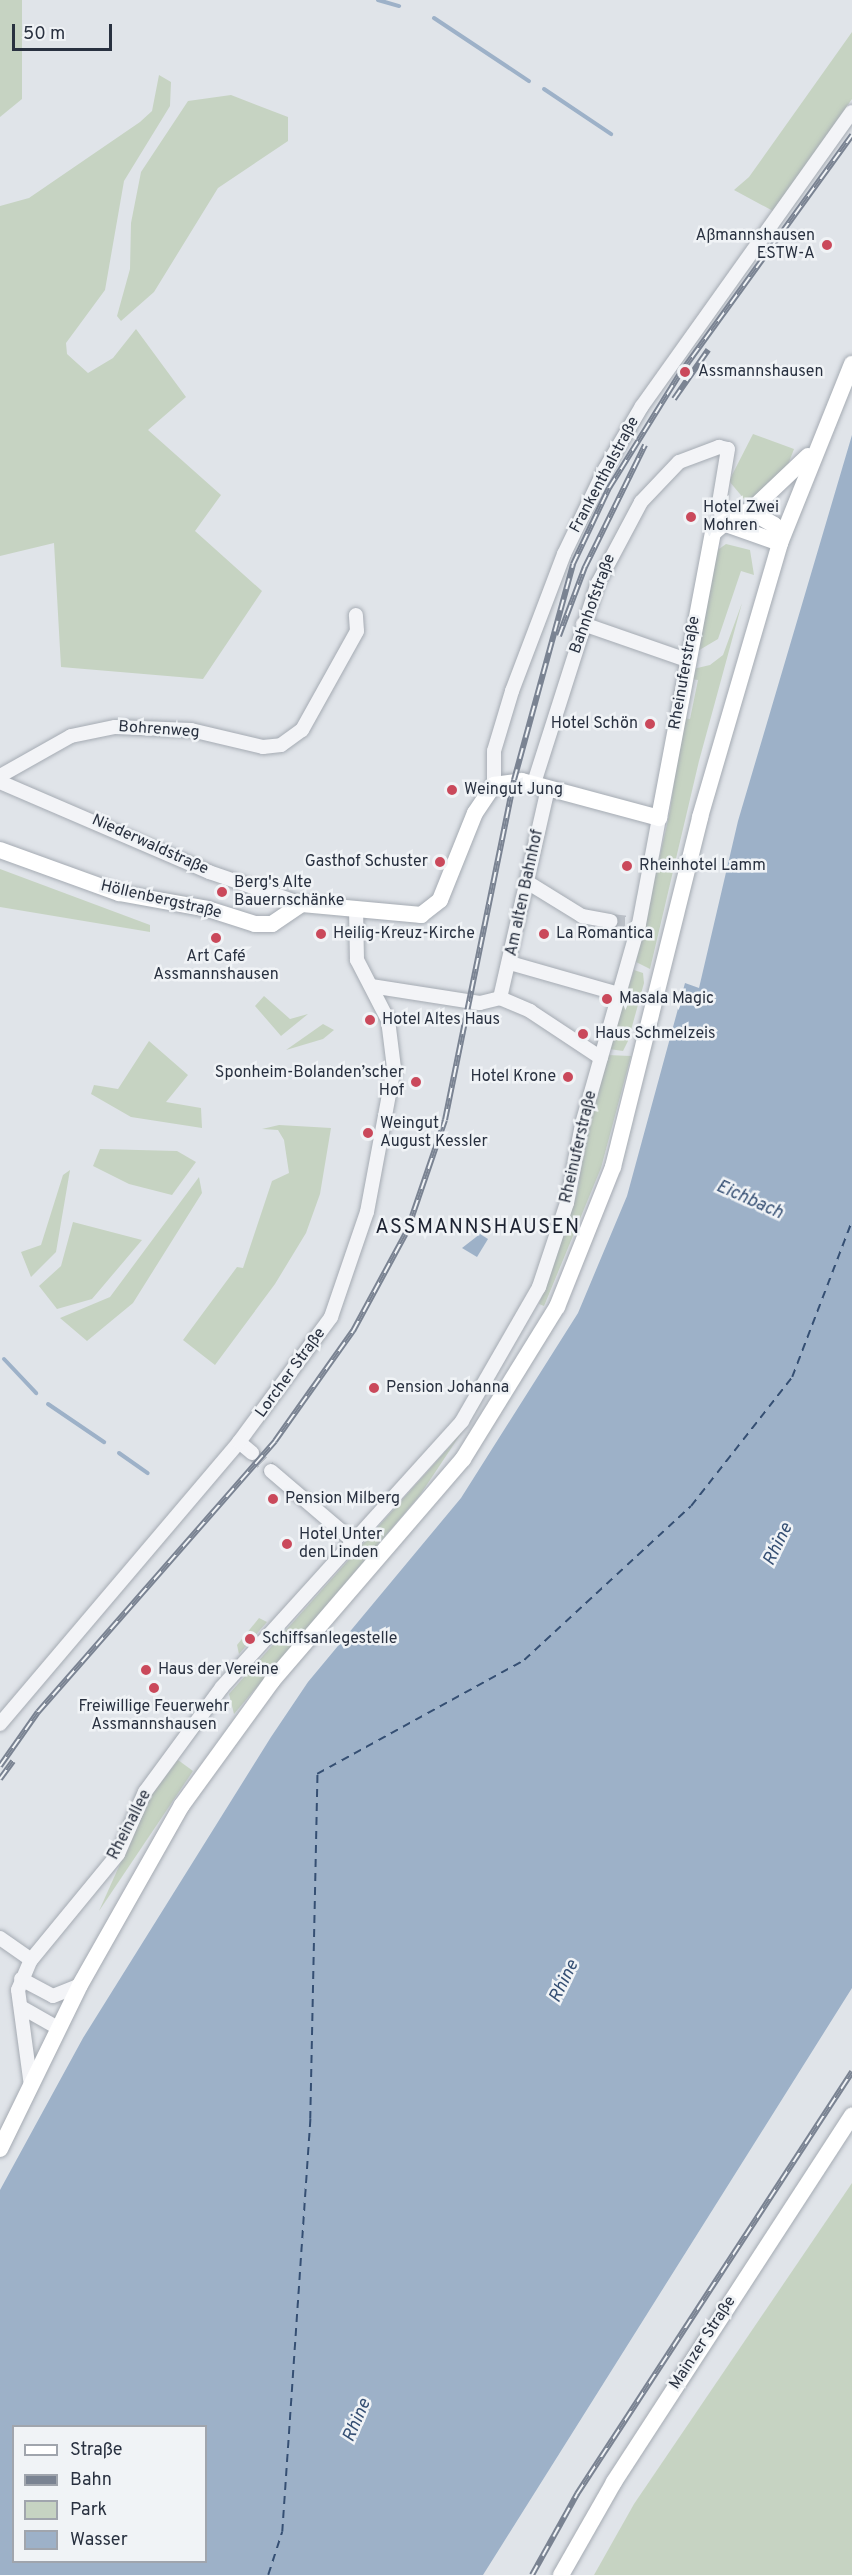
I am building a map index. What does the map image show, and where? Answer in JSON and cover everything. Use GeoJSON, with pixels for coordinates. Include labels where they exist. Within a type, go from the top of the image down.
{"type":"FeatureCollection","features":[{"type":"Feature","properties":{"kind":"main road"},"geometry":{"type":"LineString","coordinates":[[0,2149],[80,1985],[182,1805],[272,1681],[463,1459],[557,1308],[613,1167],[700,817],[780,543],[815,448],[852,364]]}},
{"type":"Feature","properties":{"kind":"main road"},"geometry":{"type":"LineString","coordinates":[[723,523],[750,511],[815,448]]}},
{"type":"Feature","properties":{"kind":"main road"},"geometry":{"type":"LineString","coordinates":[[750,511],[774,525],[780,543]]}},
{"type":"Feature","properties":{"kind":"main road"},"geometry":{"type":"LineString","coordinates":[[723,523],[780,543]]}},
{"type":"Feature","properties":{"kind":"main road","name":"Rheinuferstraße"},"geometry":{"type":"LineString","coordinates":[[659,818],[711,540],[723,523]]}},
{"type":"Feature","properties":{"kind":"main road"},"geometry":{"type":"LineString","coordinates":[[302,904],[410,917],[434,907],[481,799],[494,784],[541,785],[659,818]]}},
{"type":"Feature","properties":{"kind":"main road","name":"Höllenbergstraße"},"geometry":{"type":"LineString","coordinates":[[0,850],[119,893],[208,909],[255,924],[272,924],[302,904]]}},
{"type":"Feature","properties":{"kind":"main road","name":"Mainzer Straße"},"geometry":{"type":"LineString","coordinates":[[561,2575],[626,2463],[852,2115]]}},
{"type":"Feature","properties":{"kind":"street","name":"Frankenthalstraße"},"geometry":{"type":"LineString","coordinates":[[494,784],[494,751],[512,691],[564,554],[605,469],[642,406],[852,112]]}},
{"type":"Feature","properties":{"kind":"street","name":"Bahnhofstraße"},"geometry":{"type":"LineString","coordinates":[[541,785],[549,733],[583,624],[612,550],[641,502],[679,462],[710,447],[728,449],[719,503],[723,523]]}},
{"type":"Feature","properties":{"kind":"street","name":"Bohrenweg"},"geometry":{"type":"LineString","coordinates":[[0,776],[71,736],[115,727],[191,730],[263,747],[281,745],[302,730],[357,631],[356,615]]}},
{"type":"Feature","properties":{"kind":"street"},"geometry":{"type":"LineString","coordinates":[[583,624],[687,660]]}},
{"type":"Feature","properties":{"kind":"street","name":"Niederwaldstraße"},"geometry":{"type":"LineString","coordinates":[[0,782],[218,876],[302,904]]}},
{"type":"Feature","properties":{"kind":"street","name":"Am alten Bahnhof"},"geometry":{"type":"LineString","coordinates":[[500,998],[528,882],[541,785]]}},
{"type":"Feature","properties":{"kind":"street","name":"Rheinuferstraße"},"geometry":{"type":"LineString","coordinates":[[353,1541],[462,1421],[504,1356],[553,1252],[601,1058],[620,994],[659,818]]}},
{"type":"Feature","properties":{"kind":"street"},"geometry":{"type":"LineString","coordinates":[[528,882],[582,916],[611,921]]}},
{"type":"Feature","properties":{"kind":"street","name":"Lorcher Straße"},"geometry":{"type":"LineString","coordinates":[[0,1724],[239,1443],[331,1317],[367,1212],[394,1068],[388,1020],[357,960],[356,909]]}},
{"type":"Feature","properties":{"kind":"street"},"geometry":{"type":"LineString","coordinates":[[510,963],[620,994]]}},
{"type":"Feature","properties":{"kind":"street"},"geometry":{"type":"LineString","coordinates":[[371,987],[430,993],[480,1003],[500,998],[530,1011],[601,1058]]}},
{"type":"Feature","properties":{"kind":"street"},"geometry":{"type":"LineString","coordinates":[[239,1443],[252,1454]]}},
{"type":"Feature","properties":{"kind":"street"},"geometry":{"type":"LineString","coordinates":[[271,1471],[353,1541]]}},
{"type":"Feature","properties":{"kind":"street","name":"Rheinallee"},"geometry":{"type":"LineString","coordinates":[[31,2086],[21,2007],[21,1979],[31,1960],[118,1854],[145,1792],[216,1695],[353,1541]]}},
{"type":"Feature","properties":{"kind":"street"},"geometry":{"type":"LineString","coordinates":[[0,1938],[31,1960]]}},
{"type":"Feature","properties":{"kind":"street"},"geometry":{"type":"LineString","coordinates":[[21,1979],[53,1996],[80,1985]]}},
{"type":"Feature","properties":{"kind":"street"},"geometry":{"type":"LineString","coordinates":[[21,2007],[58,2028]]}},
{"type":"Feature","properties":{"kind":"green space"},"geometry":{"type":"Polygon","coordinates":[[[0,0],[22,0],[22,99],[0,117],[0,0]]]}},
{"type":"Feature","properties":{"kind":"green space"},"geometry":{"type":"Polygon","coordinates":[[[852,32],[852,99],[773,211],[734,190],[749,177],[852,32]]]}},
{"type":"Feature","properties":{"kind":"green space"},"geometry":{"type":"Polygon","coordinates":[[[159,75],[171,82],[170,106],[124,181],[105,290],[66,343],[67,354],[88,373],[113,358],[136,329],[186,397],[148,430],[221,495],[195,531],[262,591],[203,679],[61,667],[54,543],[0,556],[0,206],[29,198],[140,122],[152,111],[159,75]]]}},
{"type":"Feature","properties":{"kind":"green space"},"geometry":{"type":"Polygon","coordinates":[[[231,95],[288,117],[288,141],[218,188],[154,292],[121,321],[117,316],[130,269],[131,223],[141,172],[188,101],[231,95]]]}},
{"type":"Feature","properties":{"kind":"green space"},"geometry":{"type":"Polygon","coordinates":[[[753,434],[794,449],[786,470],[753,500],[745,500],[729,481],[753,434]]]}},
{"type":"Feature","properties":{"kind":"green space"},"geometry":{"type":"Polygon","coordinates":[[[726,544],[750,550],[754,575],[741,571],[718,639],[696,652],[715,552],[726,544]]]}},
{"type":"Feature","properties":{"kind":"green space"},"geometry":{"type":"Polygon","coordinates":[[[742,603],[699,761],[650,969],[636,962],[670,811],[683,718],[690,719],[698,680],[691,679],[693,669],[710,665],[723,655],[742,603]]]}},
{"type":"Feature","properties":{"kind":"green space"},"geometry":{"type":"Polygon","coordinates":[[[0,869],[150,925],[150,932],[0,907],[0,869]]]}},
{"type":"Feature","properties":{"kind":"green space"},"geometry":{"type":"Polygon","coordinates":[[[634,970],[643,973],[644,983],[628,1041],[623,1051],[609,1049],[634,970]]]}},
{"type":"Feature","properties":{"kind":"green space"},"geometry":{"type":"Polygon","coordinates":[[[264,996],[290,1019],[308,1014],[281,1036],[255,1006],[264,996]]]}},
{"type":"Feature","properties":{"kind":"green space"},"geometry":{"type":"Polygon","coordinates":[[[323,1024],[334,1030],[323,1039],[286,1050],[323,1024]]]}},
{"type":"Feature","properties":{"kind":"green space"},"geometry":{"type":"Polygon","coordinates":[[[149,1041],[188,1075],[166,1102],[201,1108],[202,1128],[131,1117],[91,1094],[94,1085],[118,1089],[149,1041]]]}},
{"type":"Feature","properties":{"kind":"green space"},"geometry":{"type":"Polygon","coordinates":[[[607,1055],[631,1056],[601,1168],[544,1306],[539,1304],[577,1194],[587,1129],[607,1055]]]}},
{"type":"Feature","properties":{"kind":"green space"},"geometry":{"type":"Polygon","coordinates":[[[279,1125],[331,1128],[320,1194],[306,1233],[275,1284],[215,1365],[183,1340],[237,1267],[243,1268],[272,1181],[289,1173],[284,1140],[278,1130],[262,1129],[279,1125]]]}},
{"type":"Feature","properties":{"kind":"green space"},"geometry":{"type":"Polygon","coordinates":[[[100,1149],[177,1151],[196,1162],[172,1195],[129,1184],[93,1166],[100,1149]]]}},
{"type":"Feature","properties":{"kind":"green space"},"geometry":{"type":"Polygon","coordinates":[[[70,1170],[56,1252],[31,1277],[21,1252],[41,1245],[63,1175],[70,1170]]]}},
{"type":"Feature","properties":{"kind":"green space"},"geometry":{"type":"Polygon","coordinates":[[[199,1177],[202,1193],[133,1303],[87,1341],[60,1318],[110,1297],[199,1177]]]}},
{"type":"Feature","properties":{"kind":"green space"},"geometry":{"type":"Polygon","coordinates":[[[73,1222],[142,1240],[92,1299],[57,1309],[39,1286],[61,1266],[73,1222]]]}},
{"type":"Feature","properties":{"kind":"green space"},"geometry":{"type":"Polygon","coordinates":[[[484,1399],[420,1495],[234,1714],[229,1694],[452,1444],[484,1399]]]}},
{"type":"Feature","properties":{"kind":"green space"},"geometry":{"type":"Polygon","coordinates":[[[259,1618],[267,1622],[239,1654],[237,1645],[259,1618]]]}},
{"type":"Feature","properties":{"kind":"green space"},"geometry":{"type":"Polygon","coordinates":[[[178,1760],[193,1771],[99,1911],[150,1797],[178,1760]]]}},
{"type":"Feature","properties":{"kind":"green space"},"geometry":{"type":"Polygon","coordinates":[[[852,2183],[852,2575],[594,2575],[634,2504],[852,2183]]]}},
{"type":"Feature","properties":{"kind":"water"},"geometry":{"type":"Polygon","coordinates":[[[852,435],[852,1988],[483,2575],[0,2575],[0,2190],[83,2038],[271,1737],[308,1682],[461,1498],[578,1313],[627,1196],[685,983],[699,988],[738,821],[852,435]]]}},
{"type":"Feature","properties":{"kind":"water"},"geometry":{"type":"Polygon","coordinates":[[[480,1234],[488,1239],[477,1257],[462,1248],[480,1234]]]}},
{"type":"Feature","properties":{"kind":"waterway"},"geometry":{"type":"LineString","coordinates":[[378,0],[399,6]]}},
{"type":"Feature","properties":{"kind":"waterway"},"geometry":{"type":"LineString","coordinates":[[434,18],[529,81]]}},
{"type":"Feature","properties":{"kind":"waterway"},"geometry":{"type":"LineString","coordinates":[[544,89],[611,134]]}},
{"type":"Feature","properties":{"kind":"waterway"},"geometry":{"type":"LineString","coordinates":[[4,1359],[36,1393]]}},
{"type":"Feature","properties":{"kind":"waterway"},"geometry":{"type":"LineString","coordinates":[[48,1404],[104,1442]]}},
{"type":"Feature","properties":{"kind":"waterway"},"geometry":{"type":"LineString","coordinates":[[119,1453],[148,1473]]}},
{"type":"Feature","properties":{"kind":"ferry route"},"geometry":{"type":"LineString","coordinates":[[268,2575],[282,2532],[310,2119],[317,1774],[524,1660],[691,1506],[792,1377],[852,1221]]}},
{"type":"Feature","properties":{"kind":"tunnel"},"geometry":{"type":"LineString","coordinates":[[611,921],[629,923]]}},
{"type":"Feature","properties":{"kind":"tunnel"},"geometry":{"type":"LineString","coordinates":[[252,1453],[271,1471]]}},
{"type":"Feature","properties":{"kind":"railway"},"geometry":{"type":"LineString","coordinates":[[0,1766],[38,1712],[275,1441],[353,1331],[407,1231],[445,1120],[514,780],[573,564],[609,488],[679,375],[852,135]]}},
{"type":"Feature","properties":{"kind":"railway"},"geometry":{"type":"LineString","coordinates":[[674,399],[708,350]]}},
{"type":"Feature","properties":{"kind":"railway"},"geometry":{"type":"LineString","coordinates":[[559,636],[585,567],[645,445]]}},
{"type":"Feature","properties":{"kind":"railway"},"geometry":{"type":"LineString","coordinates":[[0,1779],[13,1761]]}},
{"type":"Feature","properties":{"kind":"railway"},"geometry":{"type":"LineString","coordinates":[[532,2575],[577,2494],[852,2072]]}},
{"type":"Feature","properties":{"kind":"place","name":"Aßmannshausen ESTW-A"},"geometry":{"type":"Point","coordinates":[827,245]}},
{"type":"Feature","properties":{"kind":"place","name":"Assmannshausen"},"geometry":{"type":"Point","coordinates":[685,372]}},
{"type":"Feature","properties":{"kind":"place","name":"Hotel Zwei Mohren"},"geometry":{"type":"Point","coordinates":[691,517]}},
{"type":"Feature","properties":{"kind":"place","name":"Hotel Schön"},"geometry":{"type":"Point","coordinates":[650,724]}},
{"type":"Feature","properties":{"kind":"place","name":"Weingut Jung"},"geometry":{"type":"Point","coordinates":[452,790]}},
{"type":"Feature","properties":{"kind":"place","name":"Gasthof Schuster"},"geometry":{"type":"Point","coordinates":[440,862]}},
{"type":"Feature","properties":{"kind":"place","name":"Rheinhotel Lamm"},"geometry":{"type":"Point","coordinates":[627,866]}},
{"type":"Feature","properties":{"kind":"place","name":"Berg's Alte Bauernschänke"},"geometry":{"type":"Point","coordinates":[222,892]}},
{"type":"Feature","properties":{"kind":"place","name":"Heilig-Kreuz-Kirche"},"geometry":{"type":"Point","coordinates":[321,934]}},
{"type":"Feature","properties":{"kind":"place","name":"La Romantica"},"geometry":{"type":"Point","coordinates":[544,934]}},
{"type":"Feature","properties":{"kind":"place","name":"Art Café Assmannshausen"},"geometry":{"type":"Point","coordinates":[216,938]}},
{"type":"Feature","properties":{"kind":"place","name":"Masala Magic"},"geometry":{"type":"Point","coordinates":[607,999]}},
{"type":"Feature","properties":{"kind":"place","name":"Hotel Altes Haus"},"geometry":{"type":"Point","coordinates":[370,1020]}},
{"type":"Feature","properties":{"kind":"place","name":"Haus Schmelzeis"},"geometry":{"type":"Point","coordinates":[583,1034]}},
{"type":"Feature","properties":{"kind":"place","name":"Hotel Krone"},"geometry":{"type":"Point","coordinates":[568,1077]}},
{"type":"Feature","properties":{"kind":"place","name":"Sponheim-Bolanden’scher Hof"},"geometry":{"type":"Point","coordinates":[416,1082]}},
{"type":"Feature","properties":{"kind":"place","name":"Weingut August Kessler"},"geometry":{"type":"Point","coordinates":[368,1133]}},
{"type":"Feature","properties":{"kind":"place","name":"Pension Johanna"},"geometry":{"type":"Point","coordinates":[374,1388]}},
{"type":"Feature","properties":{"kind":"place","name":"Pension Milberg"},"geometry":{"type":"Point","coordinates":[273,1499]}},
{"type":"Feature","properties":{"kind":"place","name":"Hotel Unter den Linden"},"geometry":{"type":"Point","coordinates":[287,1544]}},
{"type":"Feature","properties":{"kind":"place","name":"Schiffsanlegestelle"},"geometry":{"type":"Point","coordinates":[250,1639]}},
{"type":"Feature","properties":{"kind":"place","name":"Haus der Vereine"},"geometry":{"type":"Point","coordinates":[146,1670]}},
{"type":"Feature","properties":{"kind":"place","name":"Freiwillige Feuerwehr Assmannshausen"},"geometry":{"type":"Point","coordinates":[154,1688]}},
{"type":"Feature","properties":{"kind":"district","name":"ASSMANNSHAUSEN"},"geometry":{"type":"Point","coordinates":[478,1228]}},
{"type":"Feature","properties":{"kind":"water label","name":"Eichbach"},"geometry":{"type":"Point","coordinates":[749,1201]}},
{"type":"Feature","properties":{"kind":"water label","name":"Rhine"},"geometry":{"type":"Point","coordinates":[779,1545]}},
{"type":"Feature","properties":{"kind":"water label","name":"Rhine"},"geometry":{"type":"Point","coordinates":[565,1982]}},
{"type":"Feature","properties":{"kind":"water label","name":"Rhine"},"geometry":{"type":"Point","coordinates":[358,2421]}}]}
